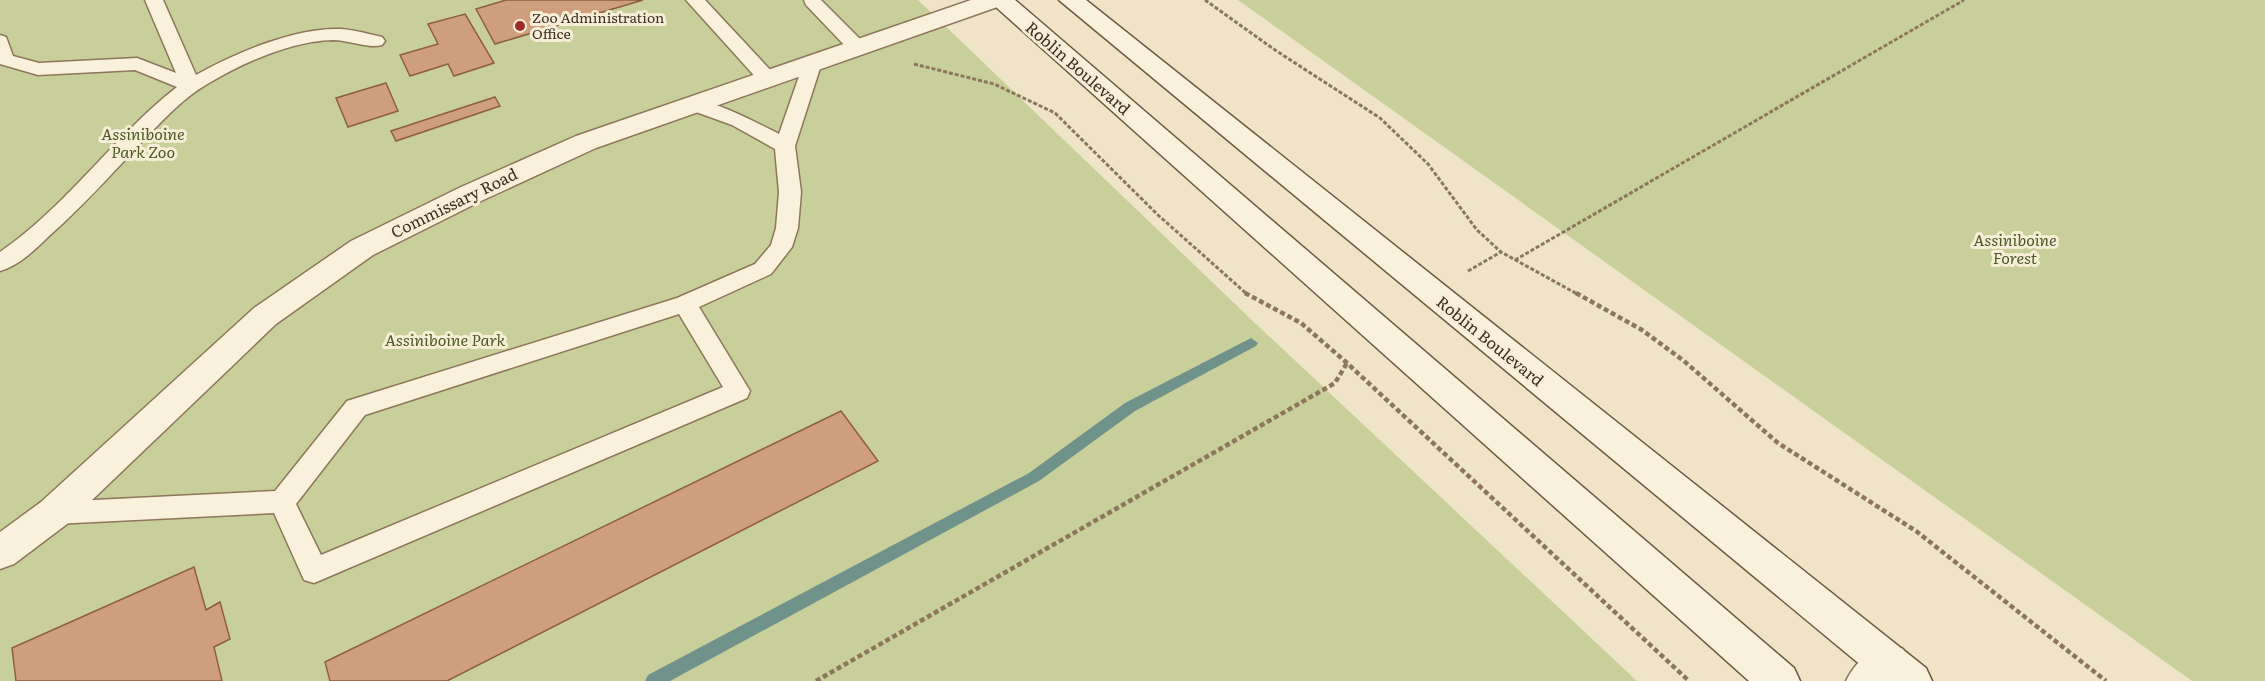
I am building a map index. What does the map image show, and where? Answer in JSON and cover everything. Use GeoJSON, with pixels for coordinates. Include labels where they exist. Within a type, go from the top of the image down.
{"type":"FeatureCollection","features":[{"type":"Feature","properties":{"kind":"main road","name":"Commissary Road"},"geometry":{"type":"LineString","coordinates":[[0,553],[54,513],[265,316],[362,248],[528,167],[586,142],[994,0]]}},
{"type":"Feature","properties":{"kind":"main road","name":"Roblin Boulevard"},"geometry":{"type":"LineString","coordinates":[[1000,0],[1779,681]]}},
{"type":"Feature","properties":{"kind":"main road","name":"Roblin Boulevard"},"geometry":{"type":"LineString","coordinates":[[1071,0],[1437,298],[1888,675]]}},
{"type":"Feature","properties":{"kind":"lane"},"geometry":{"type":"LineString","coordinates":[[154,0],[191,86]]}},
{"type":"Feature","properties":{"kind":"lane"},"geometry":{"type":"LineString","coordinates":[[696,0],[767,78]]}},
{"type":"Feature","properties":{"kind":"lane"},"geometry":{"type":"LineString","coordinates":[[812,1],[866,44]]}},
{"type":"Feature","properties":{"kind":"lane"},"geometry":{"type":"LineString","coordinates":[[0,263],[42,231],[164,107],[191,86],[222,68],[254,54],[293,42],[343,33],[376,41]]}},
{"type":"Feature","properties":{"kind":"lane"},"geometry":{"type":"LineString","coordinates":[[0,41],[4,59],[38,69],[136,64],[191,86]]}},
{"type":"Feature","properties":{"kind":"lane"},"geometry":{"type":"LineString","coordinates":[[54,513],[282,502],[356,408],[685,304],[763,269],[780,247],[787,228],[790,192],[784,146],[813,62]]}},
{"type":"Feature","properties":{"kind":"lane"},"geometry":{"type":"LineString","coordinates":[[692,104],[739,122],[784,146]]}},
{"type":"Feature","properties":{"kind":"lane"},"geometry":{"type":"LineString","coordinates":[[282,502],[314,571],[738,391],[685,304]]}},
{"type":"Feature","properties":{"kind":"path"},"geometry":{"type":"LineString","coordinates":[[1205,0],[1275,50],[1380,118],[1428,164],[1477,230],[1501,252],[1642,330],[1684,361],[1778,443],[1916,531],[2106,681]]}},
{"type":"Feature","properties":{"kind":"path"},"geometry":{"type":"LineString","coordinates":[[1515,260],[1964,0]]}},
{"type":"Feature","properties":{"kind":"path"},"geometry":{"type":"LineString","coordinates":[[866,44],[925,68],[994,84],[1055,113],[1158,215],[1245,293],[1301,323],[1347,363],[1686,680]]}},
{"type":"Feature","properties":{"kind":"path"},"geometry":{"type":"LineString","coordinates":[[1437,298],[1452,281],[1501,252]]}},
{"type":"Feature","properties":{"kind":"path"},"geometry":{"type":"LineString","coordinates":[[816,681],[1335,383],[1347,363],[1378,332]]}},
{"type":"Feature","properties":{"kind":"green space","name":"Assiniboine Park"},"geometry":{"type":"Polygon","coordinates":[[[0,0],[918,0],[1256,324],[1637,681],[0,681],[0,0]]]}},
{"type":"Feature","properties":{"kind":"green space","name":"Assiniboine Forest"},"geometry":{"type":"Polygon","coordinates":[[[1238,0],[2265,0],[2265,681],[2192,681],[1238,0]]]}},
{"type":"Feature","properties":{"kind":"building","name":"Zoo Administration Office"},"geometry":{"type":"Polygon","coordinates":[[[506,0],[643,0],[495,44],[476,9],[506,0]]]}},
{"type":"Feature","properties":{"kind":"building"},"geometry":{"type":"Polygon","coordinates":[[[465,14],[494,63],[454,76],[448,64],[410,76],[400,55],[438,44],[428,24],[465,14]]]}},
{"type":"Feature","properties":{"kind":"building"},"geometry":{"type":"Polygon","coordinates":[[[386,83],[398,111],[348,127],[336,98],[386,83]]]}},
{"type":"Feature","properties":{"kind":"building"},"geometry":{"type":"Polygon","coordinates":[[[495,97],[500,106],[396,141],[391,131],[495,97]]]}},
{"type":"Feature","properties":{"kind":"building"},"geometry":{"type":"Polygon","coordinates":[[[841,411],[878,461],[447,681],[330,681],[325,662],[841,411]]]}},
{"type":"Feature","properties":{"kind":"building"},"geometry":{"type":"Polygon","coordinates":[[[194,567],[206,610],[220,602],[230,639],[214,647],[222,681],[16,681],[12,648],[194,567]]]}},
{"type":"Feature","properties":{"kind":"waterway"},"geometry":{"type":"LineString","coordinates":[[654,681],[1034,477],[1130,407],[1251,343]]}},
{"type":"Feature","properties":{"kind":"place","name":"Zoo Administration Office"},"geometry":{"type":"Point","coordinates":[520,26]}},
{"type":"Feature","properties":{"kind":"park label","name":"Assiniboine Park Zoo"},"geometry":{"type":"Point","coordinates":[143,143]}}]}
